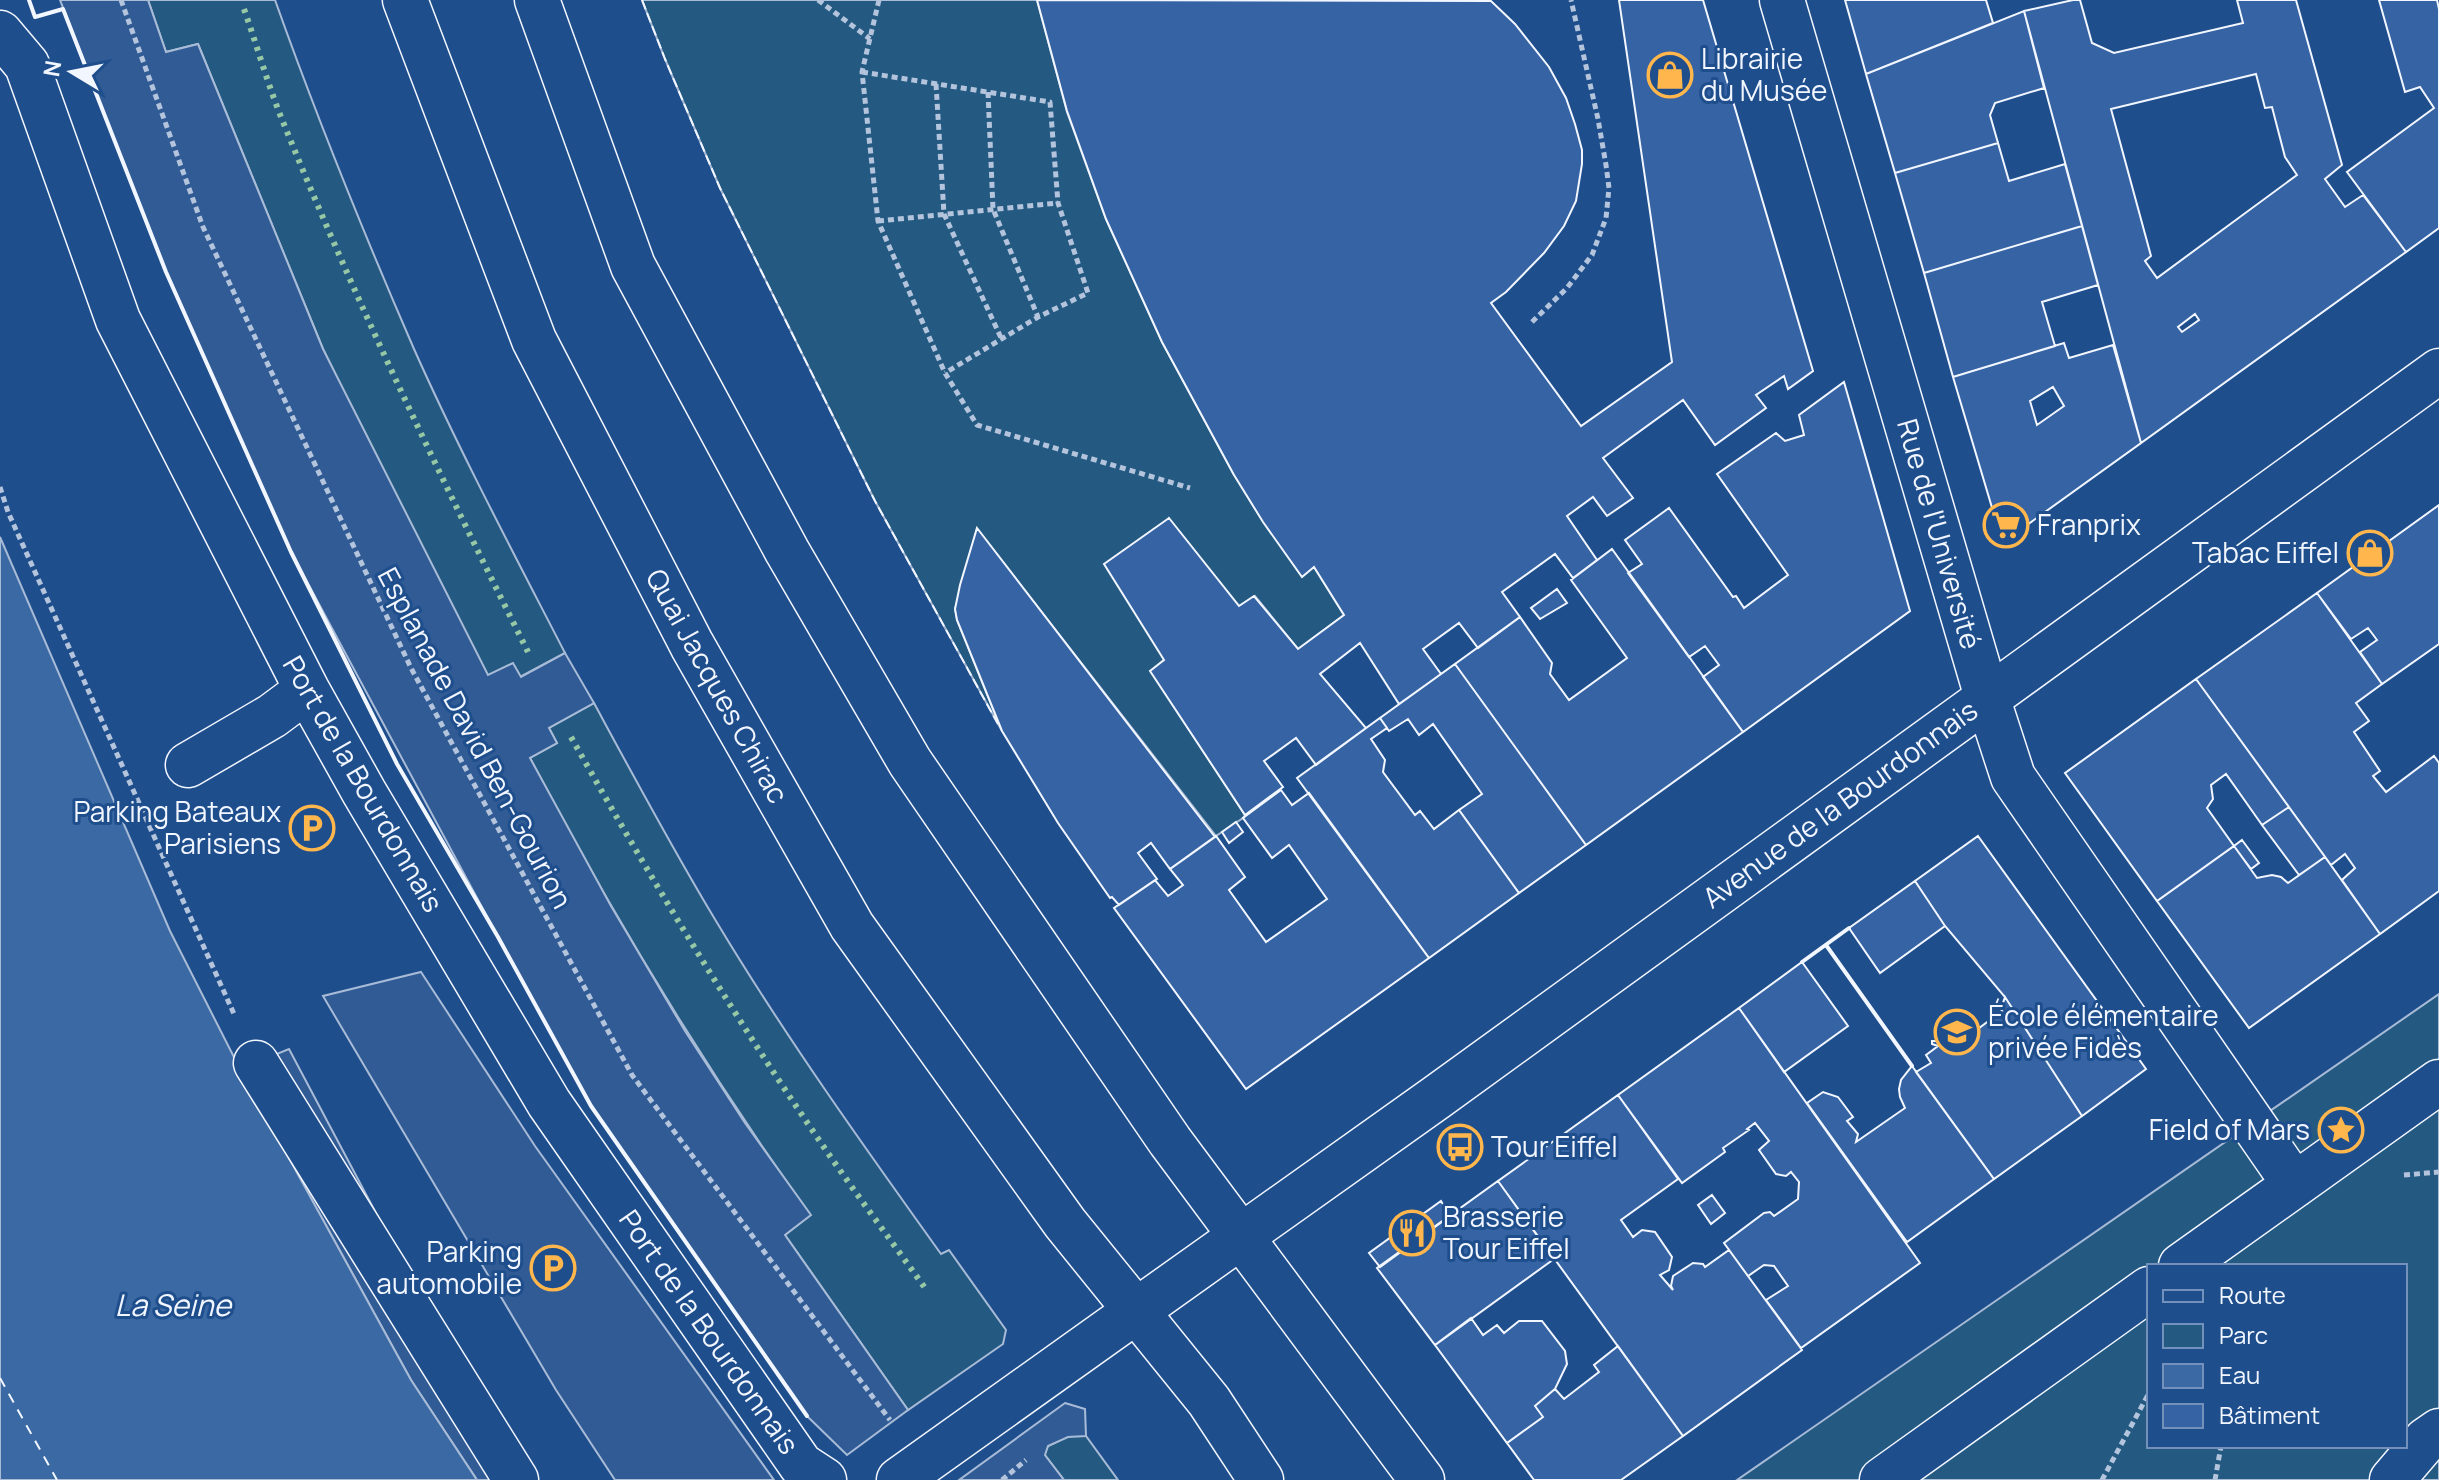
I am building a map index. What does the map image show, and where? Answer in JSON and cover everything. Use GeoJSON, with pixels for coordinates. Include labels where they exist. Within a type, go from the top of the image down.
{"type":"FeatureCollection","features":[{"type":"Feature","properties":{"kind":"main road","name":"Quai Jacques Chirac"},"geometry":{"type":"LineString","coordinates":[[405,0],[534,340],[692,645],[852,926],[1065,1223],[1209,1401],[1261,1480]]}},
{"type":"Feature","properties":{"kind":"main road"},"geometry":{"type":"LineString","coordinates":[[537,0],[633,266],[787,551],[910,762],[1170,1141],[1422,1480]]}},
{"type":"Feature","properties":{"kind":"main road","name":"Rue de l'Université"},"geometry":{"type":"LineString","coordinates":[[1782,0],[2013,777],[2295,1185]]}},
{"type":"Feature","properties":{"kind":"main road","name":"Port de la Bourdonnais"},"geometry":{"type":"LineString","coordinates":[[0,33],[27,65],[118,320],[307,690],[364,792],[549,1103],[801,1465],[824,1480]]}},
{"type":"Feature","properties":{"kind":"main road","name":"Avenue de la Bourdonnais"},"geometry":{"type":"LineString","coordinates":[[1240,1237],[2439,371]]}},
{"type":"Feature","properties":{"kind":"main road"},"geometry":{"type":"LineString","coordinates":[[188,765],[272,716],[307,690]]}},
{"type":"Feature","properties":{"kind":"main road"},"geometry":{"type":"LineString","coordinates":[[256,1063],[516,1480]]}},
{"type":"Feature","properties":{"kind":"main road"},"geometry":{"type":"LineString","coordinates":[[2184,1264],[2439,1082]]}},
{"type":"Feature","properties":{"kind":"main road"},"geometry":{"type":"LineString","coordinates":[[899,1480],[1240,1237]]}},
{"type":"Feature","properties":{"kind":"main road"},"geometry":{"type":"LineString","coordinates":[[1882,1480],[2147,1290]]}},
{"type":"Feature","properties":{"kind":"main road"},"geometry":{"type":"LineString","coordinates":[[2392,1480],[2426,1440],[2439,1431]]}},
{"type":"Feature","properties":{"kind":"path","name":"Esplanade David Ben-Gourion"},"geometry":{"type":"LineString","coordinates":[[121,0],[203,227],[404,654],[440,723],[632,1075],[891,1422]]}},
{"type":"Feature","properties":{"kind":"path"},"geometry":{"type":"LineString","coordinates":[[818,0],[870,39]]}},
{"type":"Feature","properties":{"kind":"path"},"geometry":{"type":"LineString","coordinates":[[879,0],[862,72],[878,221],[945,373],[977,425],[1190,488]]}},
{"type":"Feature","properties":{"kind":"path"},"geometry":{"type":"LineString","coordinates":[[1532,322],[1567,288],[1592,255],[1606,218],[1609,188],[1606,165],[1571,0]]}},
{"type":"Feature","properties":{"kind":"path"},"geometry":{"type":"LineString","coordinates":[[862,72],[1050,102],[1058,203],[1088,293],[1038,317],[945,373]]}},
{"type":"Feature","properties":{"kind":"path"},"geometry":{"type":"LineString","coordinates":[[936,84],[944,214],[1002,340]]}},
{"type":"Feature","properties":{"kind":"path"},"geometry":{"type":"LineString","coordinates":[[988,92],[993,209],[1038,317]]}},
{"type":"Feature","properties":{"kind":"path"},"geometry":{"type":"LineString","coordinates":[[878,221],[1058,203]]}},
{"type":"Feature","properties":{"kind":"path"},"geometry":{"type":"LineString","coordinates":[[0,487],[8,512],[256,1063]]}},
{"type":"Feature","properties":{"kind":"path"},"geometry":{"type":"LineString","coordinates":[[2102,1480],[2147,1397]]}},
{"type":"Feature","properties":{"kind":"path"},"geometry":{"type":"LineString","coordinates":[[2215,1480],[2221,1448]]}},
{"type":"Feature","properties":{"kind":"green space"},"geometry":{"type":"Polygon","coordinates":[[[148,0],[275,0],[342,176],[414,349],[468,464],[565,653],[520,677],[488,676],[427,566],[323,349],[198,44],[166,52],[148,0]]]}},
{"type":"Feature","properties":{"kind":"green space"},"geometry":{"type":"Polygon","coordinates":[[[642,0],[1037,0],[1067,112],[1106,219],[1162,342],[1234,475],[1314,567],[1344,615],[1298,649],[1255,596],[1239,606],[1169,519],[1164,660],[1151,671],[1245,815],[1243,818],[1216,836],[977,529],[955,609],[1002,731],[875,501],[720,188],[642,0]]]}},
{"type":"Feature","properties":{"kind":"green space"},"geometry":{"type":"Polygon","coordinates":[[[594,703],[684,867],[769,1006],[941,1254],[949,1250],[1006,1330],[1003,1344],[908,1410],[785,1235],[810,1215],[662,991],[594,876],[530,758],[557,743],[549,728],[594,703]]]}},
{"type":"Feature","properties":{"kind":"green space","name":"Field of Mars"},"geometry":{"type":"Polygon","coordinates":[[[2439,994],[2439,1480],[1737,1480],[2439,994]]]}},
{"type":"Feature","properties":{"kind":"green space"},"geometry":{"type":"Polygon","coordinates":[[[1068,1436],[1086,1436],[1118,1480],[1064,1480],[1044,1454],[1048,1446],[1068,1436]]]}},
{"type":"Feature","properties":{"kind":"shaded area"},"geometry":{"type":"Polygon","coordinates":[[[60,0],[148,0],[166,52],[198,44],[323,349],[488,675],[513,663],[521,677],[565,653],[594,703],[549,728],[557,743],[530,758],[611,906],[685,1031],[745,1123],[811,1215],[785,1235],[908,1410],[847,1455],[807,1416],[591,1106],[498,937],[291,552],[166,272],[60,0]]]}},
{"type":"Feature","properties":{"kind":"shaded area","name":"Parking automobile"},"geometry":{"type":"Polygon","coordinates":[[[421,972],[535,1146],[774,1480],[615,1480],[556,1390],[323,996],[421,972]]]}},
{"type":"Feature","properties":{"kind":"shaded area"},"geometry":{"type":"Polygon","coordinates":[[[289,1049],[395,1249],[537,1480],[477,1480],[411,1380],[240,1069],[289,1049]]]}},
{"type":"Feature","properties":{"kind":"shaded area"},"geometry":{"type":"Polygon","coordinates":[[[1065,1403],[1085,1409],[1086,1436],[1068,1437],[1048,1446],[1045,1455],[1064,1480],[959,1480],[1065,1403]]]}},
{"type":"Feature","properties":{"kind":"water","name":"La Seine"},"geometry":{"type":"Polygon","coordinates":[[[0,537],[170,931],[240,1069],[411,1380],[477,1480],[0,1480],[0,537]]]}},
{"type":"Feature","properties":{"kind":"building"},"geometry":{"type":"Polygon","coordinates":[[[1037,0],[1491,1],[1515,24],[1549,67],[1566,98],[1575,124],[1582,150],[1582,164],[1576,201],[1564,226],[1544,253],[1491,303],[1581,426],[1672,362],[1619,0],[1703,0],[1813,371],[1788,389],[1784,376],[1756,395],[1766,408],[1715,445],[1683,400],[1603,458],[1633,498],[1607,516],[1593,497],[1567,516],[1597,560],[1573,578],[1555,554],[1502,592],[1520,617],[1478,648],[1459,623],[1423,649],[1441,674],[1399,704],[1360,643],[1320,674],[1366,728],[1316,765],[1296,738],[1264,761],[1283,787],[1245,815],[1150,671],[1164,660],[1104,564],[1169,518],[1239,606],[1254,596],[1298,649],[1344,615],[1314,567],[1302,577],[1263,522],[1162,342],[1106,219],[1067,111],[1037,0]]]}},
{"type":"Feature","properties":{"kind":"building"},"geometry":{"type":"Polygon","coordinates":[[[1845,0],[1986,0],[1993,23],[1866,74],[1845,0]]]}},
{"type":"Feature","properties":{"kind":"building"},"geometry":{"type":"Polygon","coordinates":[[[2080,0],[2092,43],[2114,53],[2243,23],[2237,0],[2296,0],[2342,165],[2325,179],[2345,207],[2363,195],[2406,252],[2141,443],[2024,11],[2080,0]],[[2256,74],[2111,109],[2151,256],[2145,261],[2157,278],[2297,175],[2285,157],[2272,107],[2265,108],[2256,74]],[[2195,314],[2178,327],[2182,332],[2199,320],[2195,314]]]}},
{"type":"Feature","properties":{"kind":"building"},"geometry":{"type":"Polygon","coordinates":[[[2379,0],[2437,0],[2439,9],[2439,228],[2406,252],[2347,172],[2434,108],[2420,87],[2405,92],[2379,0]]]}},
{"type":"Feature","properties":{"kind":"building"},"geometry":{"type":"Polygon","coordinates":[[[2024,11],[2044,88],[1995,103],[1990,115],[1998,143],[1895,173],[1866,74],[2024,11]]]}},
{"type":"Feature","properties":{"kind":"building"},"geometry":{"type":"Polygon","coordinates":[[[1998,143],[2009,181],[2065,164],[2082,226],[1924,273],[1895,173],[1998,143]]]}},
{"type":"Feature","properties":{"kind":"building"},"geometry":{"type":"Polygon","coordinates":[[[2082,226],[2098,285],[2042,302],[2055,346],[1953,377],[1924,273],[2082,226]]]}},
{"type":"Feature","properties":{"kind":"building"},"geometry":{"type":"Polygon","coordinates":[[[2064,343],[2069,358],[2113,345],[2141,443],[2020,530],[1996,521],[1953,377],[2064,343]],[[2053,387],[2030,401],[2037,425],[2064,406],[2053,387]]]}},
{"type":"Feature","properties":{"kind":"building"},"geometry":{"type":"Polygon","coordinates":[[[1844,382],[1910,611],[1743,732],[1703,677],[1719,665],[1705,646],[1689,657],[1628,573],[1642,564],[1625,540],[1669,508],[1744,608],[1788,575],[1717,474],[1776,433],[1785,441],[1804,435],[1799,415],[1844,382]]]}},
{"type":"Feature","properties":{"kind":"building"},"geometry":{"type":"Polygon","coordinates":[[[2439,505],[2439,644],[2382,684],[2360,652],[2377,640],[2368,628],[2351,639],[2317,593],[2439,505]]]}},
{"type":"Feature","properties":{"kind":"building"},"geometry":{"type":"Polygon","coordinates":[[[977,528],[1215,837],[1170,869],[1151,843],[1138,853],[1157,879],[1119,905],[1110,898],[1058,823],[1002,731],[957,620],[955,609],[960,585],[977,528]]]}},
{"type":"Feature","properties":{"kind":"building"},"geometry":{"type":"Polygon","coordinates":[[[1612,549],[1743,732],[1586,845],[1455,664],[1520,617],[1552,663],[1550,674],[1569,700],[1627,658],[1571,580],[1612,549]]]}},
{"type":"Feature","properties":{"kind":"building"},"geometry":{"type":"Polygon","coordinates":[[[1557,589],[1567,603],[1540,619],[1531,608],[1557,589]]]}},
{"type":"Feature","properties":{"kind":"building"},"geometry":{"type":"Polygon","coordinates":[[[2317,593],[2382,684],[2356,703],[2369,721],[2354,732],[2380,771],[2373,776],[2386,792],[2434,756],[2439,763],[2439,891],[2380,934],[2342,880],[2355,868],[2345,854],[2331,865],[2196,679],[2317,593]]]}},
{"type":"Feature","properties":{"kind":"building"},"geometry":{"type":"Polygon","coordinates":[[[1455,664],[1586,845],[1519,893],[1459,810],[1482,794],[1433,724],[1419,735],[1408,719],[1389,731],[1380,718],[1455,664]]]}},
{"type":"Feature","properties":{"kind":"building"},"geometry":{"type":"Polygon","coordinates":[[[2196,679],[2289,807],[2262,825],[2226,774],[2211,785],[2213,799],[2207,808],[2234,846],[2157,901],[2065,773],[2196,679]]]}},
{"type":"Feature","properties":{"kind":"building"},"geometry":{"type":"Polygon","coordinates":[[[1380,718],[1387,728],[1371,739],[1385,760],[1383,772],[1415,815],[1420,811],[1434,829],[1459,810],[1519,893],[1429,958],[1297,778],[1380,718]]]}},
{"type":"Feature","properties":{"kind":"building"},"geometry":{"type":"Polygon","coordinates":[[[1281,790],[1292,805],[1309,793],[1429,958],[1246,1089],[1114,908],[1155,880],[1168,896],[1183,885],[1170,869],[1216,836],[1245,877],[1229,890],[1266,942],[1327,899],[1289,845],[1272,858],[1243,818],[1281,790]]]}},
{"type":"Feature","properties":{"kind":"building"},"geometry":{"type":"Polygon","coordinates":[[[2289,807],[2325,857],[2299,875],[2262,825],[2289,807]]]}},
{"type":"Feature","properties":{"kind":"building"},"geometry":{"type":"Polygon","coordinates":[[[1236,822],[1243,832],[1229,843],[1222,832],[1236,822]]]}},
{"type":"Feature","properties":{"kind":"building"},"geometry":{"type":"Polygon","coordinates":[[[1978,836],[2146,1069],[2082,1116],[2005,997],[1945,926],[1915,881],[1978,836]]]}},
{"type":"Feature","properties":{"kind":"building"},"geometry":{"type":"Polygon","coordinates":[[[2242,840],[2259,863],[2251,869],[2234,846],[2242,840]]]}},
{"type":"Feature","properties":{"kind":"building"},"geometry":{"type":"Polygon","coordinates":[[[2234,846],[2257,878],[2272,875],[2288,883],[2325,857],[2380,934],[2249,1028],[2157,901],[2234,846]]]}},
{"type":"Feature","properties":{"kind":"building"},"geometry":{"type":"Polygon","coordinates":[[[1915,881],[1945,926],[1880,973],[1849,928],[1915,881]]]}},
{"type":"Feature","properties":{"kind":"building"},"geometry":{"type":"Polygon","coordinates":[[[1802,962],[1848,1026],[1784,1072],[1739,1008],[1802,962]]]}},
{"type":"Feature","properties":{"kind":"building"},"geometry":{"type":"Polygon","coordinates":[[[2005,997],[2082,1116],[1994,1179],[1916,1072],[1931,1063],[1926,1055],[1938,1046],[1932,1041],[1957,1026],[1958,1021],[1967,1037],[2002,1011],[2005,997]]]}},
{"type":"Feature","properties":{"kind":"building"},"geometry":{"type":"Polygon","coordinates":[[[1739,1008],[1920,1263],[1801,1348],[1766,1300],[1788,1286],[1774,1266],[1764,1265],[1748,1276],[1724,1243],[1764,1213],[1770,1212],[1774,1216],[1798,1199],[1799,1182],[1791,1172],[1786,1176],[1776,1174],[1759,1150],[1769,1141],[1755,1123],[1723,1148],[1725,1152],[1682,1183],[1618,1095],[1739,1008]]]}},
{"type":"Feature","properties":{"kind":"building"},"geometry":{"type":"Polygon","coordinates":[[[1912,1066],[1994,1179],[1907,1242],[1807,1103],[1823,1092],[1838,1097],[1853,1117],[1847,1121],[1858,1134],[1856,1142],[1905,1108],[1899,1089],[1901,1080],[1912,1066]]]}},
{"type":"Feature","properties":{"kind":"building"},"geometry":{"type":"Polygon","coordinates":[[[1618,1095],[1678,1179],[1621,1220],[1633,1237],[1642,1230],[1655,1232],[1672,1257],[1669,1270],[1660,1275],[1673,1290],[1673,1276],[1693,1263],[1705,1267],[1729,1250],[1802,1350],[1683,1436],[1498,1181],[1618,1095]]]}},
{"type":"Feature","properties":{"kind":"building"},"geometry":{"type":"Polygon","coordinates":[[[1498,1181],[1554,1259],[1435,1345],[1377,1268],[1498,1181]]]}},
{"type":"Feature","properties":{"kind":"building"},"geometry":{"type":"Polygon","coordinates":[[[1712,1195],[1725,1213],[1711,1224],[1698,1205],[1712,1195]]]}},
{"type":"Feature","properties":{"kind":"building"},"geometry":{"type":"Polygon","coordinates":[[[1441,1201],[1450,1216],[1380,1267],[1369,1253],[1441,1201]]]}},
{"type":"Feature","properties":{"kind":"building"},"geometry":{"type":"Polygon","coordinates":[[[1471,1318],[1483,1335],[1497,1325],[1504,1333],[1519,1321],[1542,1321],[1565,1351],[1567,1364],[1555,1389],[1535,1406],[1543,1417],[1507,1443],[1435,1345],[1471,1318]]]}},
{"type":"Feature","properties":{"kind":"building"},"geometry":{"type":"Polygon","coordinates":[[[1618,1346],[1683,1436],[1621,1480],[1534,1480],[1507,1443],[1543,1417],[1535,1406],[1555,1389],[1564,1399],[1599,1372],[1594,1365],[1618,1346]]]}},
{"type":"Feature","properties":{"kind":"ferry route"},"geometry":{"type":"LineString","coordinates":[[0,1378],[57,1480]]}},
{"type":"Feature","properties":{"kind":"hedge"},"geometry":{"type":"LineString","coordinates":[[244,9],[279,112],[367,317],[528,652]]}},
{"type":"Feature","properties":{"kind":"hedge"},"geometry":{"type":"LineString","coordinates":[[571,737],[660,890],[754,1041],[832,1159],[925,1288]]}},
{"type":"Feature","properties":{"kind":"fence"},"geometry":{"type":"LineString","coordinates":[[642,0],[720,188],[875,501],[998,724]]}},
{"type":"Feature","properties":{"kind":"wall"},"geometry":{"type":"LineString","coordinates":[[29,0],[35,17],[63,9],[166,272],[291,552],[397,764],[498,937],[591,1106],[807,1416]]}},
{"type":"Feature","properties":{"kind":"wall"},"geometry":{"type":"LineString","coordinates":[[1802,962],[1849,928]]}},
{"type":"Feature","properties":{"kind":"wall"},"geometry":{"type":"LineString","coordinates":[[1826,945],[1912,1066]]}},
{"type":"Feature","properties":{"kind":"place","name":"Librairie du Musée"},"geometry":{"type":"Point","coordinates":[1670,75]}},
{"type":"Feature","properties":{"kind":"place","name":"Franprix"},"geometry":{"type":"Point","coordinates":[2006,525]}},
{"type":"Feature","properties":{"kind":"place","name":"Tabac Eiffel"},"geometry":{"type":"Point","coordinates":[2370,553]}},
{"type":"Feature","properties":{"kind":"place","name":"Parking Bateaux Parisiens"},"geometry":{"type":"Point","coordinates":[312,828]}},
{"type":"Feature","properties":{"kind":"place","name":"École élémentaire privée Fidès"},"geometry":{"type":"Point","coordinates":[1957,1032]}},
{"type":"Feature","properties":{"kind":"place","name":"Field of Mars"},"geometry":{"type":"Point","coordinates":[2341,1130]}},
{"type":"Feature","properties":{"kind":"place","name":"Tour Eiffel"},"geometry":{"type":"Point","coordinates":[1460,1147]}},
{"type":"Feature","properties":{"kind":"place","name":"Brasserie Tour Eiffel"},"geometry":{"type":"Point","coordinates":[1412,1233]}},
{"type":"Feature","properties":{"kind":"place","name":"Parking automobile"},"geometry":{"type":"Point","coordinates":[553,1268]}}]}
